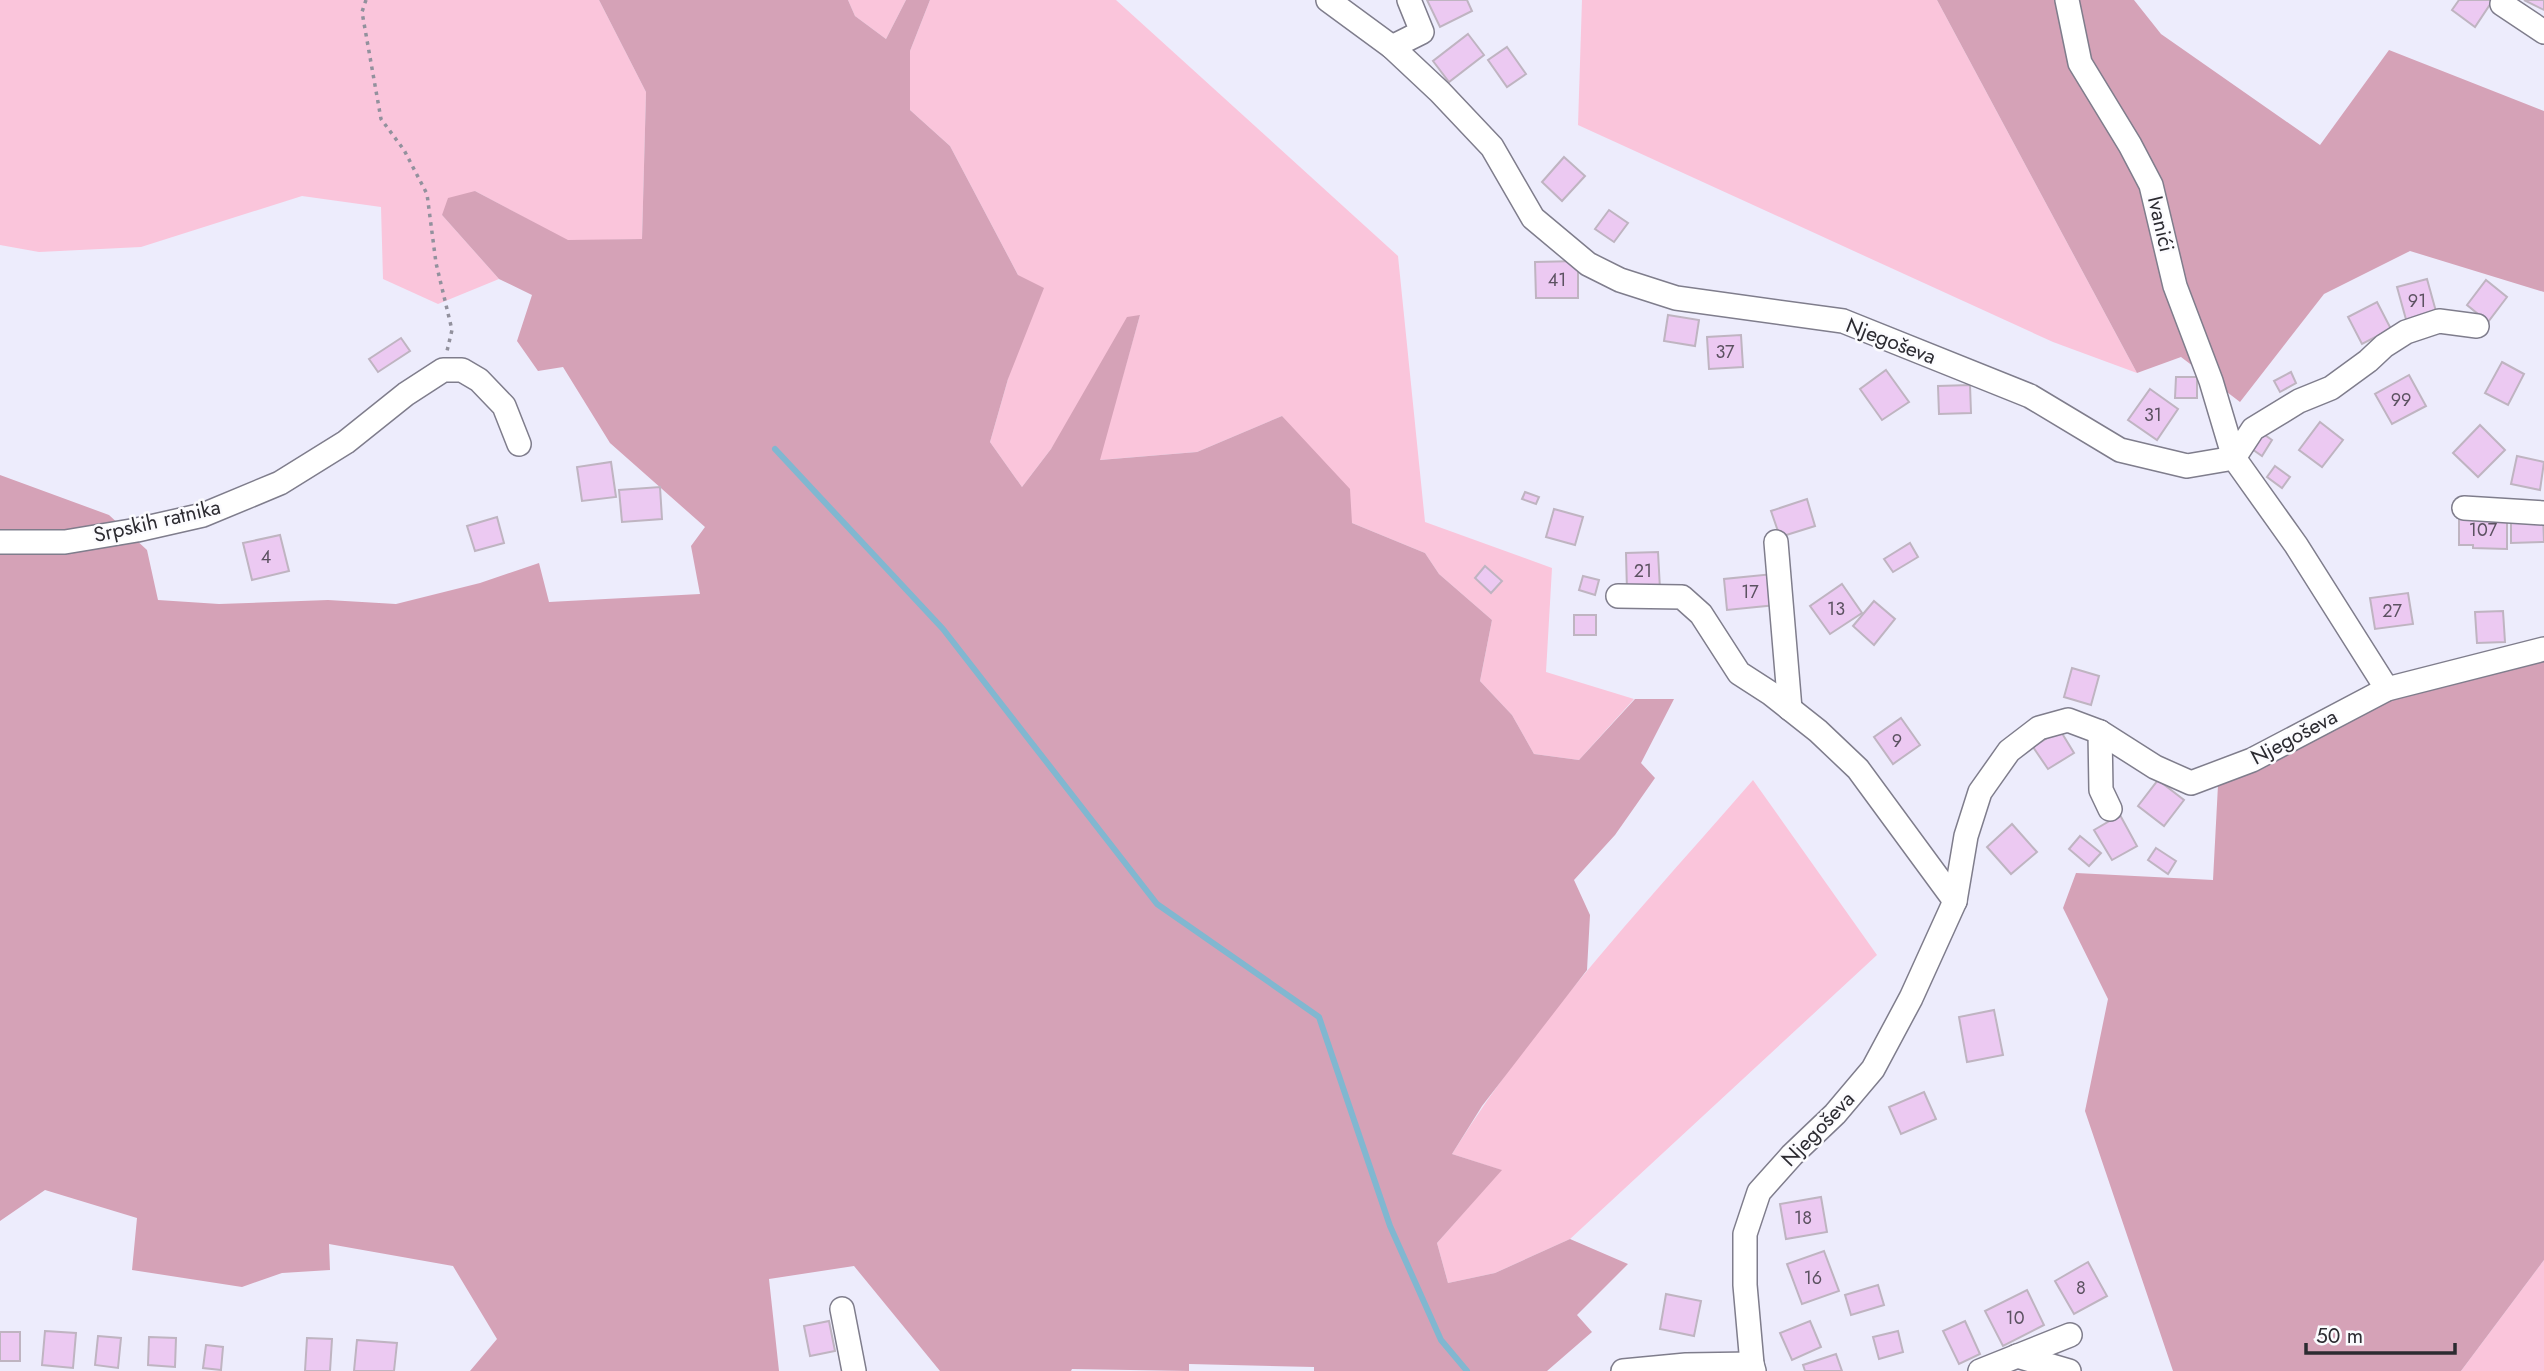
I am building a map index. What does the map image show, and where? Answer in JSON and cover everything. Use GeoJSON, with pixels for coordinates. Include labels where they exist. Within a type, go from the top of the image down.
{"type":"FeatureCollection","features":[{"type":"Feature","properties":{"kind":"street","name":"Njegoševa"},"geometry":{"type":"LineString","coordinates":[[1328,0],[1392,47],[1440,92],[1492,147],[1533,218],[1588,264],[1620,280],[1676,298],[1843,321],[2030,396],[2120,450],[2186,466],[2234,458]]}},
{"type":"Feature","properties":{"kind":"street"},"geometry":{"type":"LineString","coordinates":[[1392,47],[1422,32],[1409,0]]}},
{"type":"Feature","properties":{"kind":"street","name":"Ivanići"},"geometry":{"type":"LineString","coordinates":[[2067,0],[2080,63],[2151,185],[2175,286],[2211,381],[2234,458]]}},
{"type":"Feature","properties":{"kind":"street"},"geometry":{"type":"LineString","coordinates":[[2502,4],[2544,32]]}},
{"type":"Feature","properties":{"kind":"street"},"geometry":{"type":"LineString","coordinates":[[2387,689],[2296,545],[2234,458],[2253,429],[2299,401],[2331,387],[2406,332],[2439,321],[2477,326]]}},
{"type":"Feature","properties":{"kind":"street"},"geometry":{"type":"LineString","coordinates":[[443,370],[462,369],[479,380],[504,406],[519,444]]}},
{"type":"Feature","properties":{"kind":"street","name":"Srpskih ratnika"},"geometry":{"type":"LineString","coordinates":[[0,542],[65,542],[203,515],[280,483],[346,442],[406,394],[443,370]]}},
{"type":"Feature","properties":{"kind":"street"},"geometry":{"type":"LineString","coordinates":[[2464,508],[2544,513]]}},
{"type":"Feature","properties":{"kind":"street"},"geometry":{"type":"LineString","coordinates":[[1776,541],[1790,709]]}},
{"type":"Feature","properties":{"kind":"street"},"geometry":{"type":"LineString","coordinates":[[1618,596],[1682,597],[1701,614],[1739,673],[1818,731],[1858,769],[1955,901]]}},
{"type":"Feature","properties":{"kind":"street","name":"Njegoševa"},"geometry":{"type":"LineString","coordinates":[[1753,1368],[1745,1285],[1745,1234],[1759,1192],[1792,1155],[1835,1114],[1873,1069],[1911,998],[1955,901],[1966,836],[1980,792],[2009,751],[2039,728],[2068,720],[2100,732],[2155,767],[2191,783],[2252,760],[2387,689],[2544,649]]}},
{"type":"Feature","properties":{"kind":"street"},"geometry":{"type":"LineString","coordinates":[[2100,732],[2101,790],[2110,809]]}},
{"type":"Feature","properties":{"kind":"street"},"geometry":{"type":"LineString","coordinates":[[842,1309],[854,1371]]}},
{"type":"Feature","properties":{"kind":"street"},"geometry":{"type":"LineString","coordinates":[[1980,1371],[2070,1335]]}},
{"type":"Feature","properties":{"kind":"street"},"geometry":{"type":"LineString","coordinates":[[2017,1356],[2069,1371]]}},
{"type":"Feature","properties":{"kind":"street"},"geometry":{"type":"LineString","coordinates":[[1623,1371],[1686,1365],[1753,1368]]}},
{"type":"Feature","properties":{"kind":"path"},"geometry":{"type":"LineString","coordinates":[[366,0],[362,12],[381,119],[404,150],[426,194],[436,263],[452,330],[443,370]]}},
{"type":"Feature","properties":{"kind":"shaded area"},"geometry":{"type":"Polygon","coordinates":[[[0,0],[599,0],[646,92],[642,239],[568,241],[475,191],[442,215],[499,279],[438,304],[383,279],[381,207],[302,196],[141,247],[39,252],[0,245],[0,0]]]}},
{"type":"Feature","properties":{"kind":"shaded area"},"geometry":{"type":"Polygon","coordinates":[[[599,0],[848,0],[855,16],[886,39],[906,0],[930,0],[910,51],[910,110],[950,146],[1018,275],[1044,288],[1008,379],[990,442],[1022,487],[1051,449],[1127,317],[1140,315],[1100,460],[1197,452],[1282,416],[1350,489],[1352,523],[1425,553],[1439,574],[1492,620],[1480,681],[1512,715],[1534,754],[1579,760],[1635,699],[1674,699],[1641,763],[1655,778],[1615,835],[1574,880],[1590,915],[1587,970],[1482,1106],[1452,1154],[1502,1170],[1437,1243],[1448,1283],[1495,1273],[1570,1239],[1628,1264],[1577,1315],[1592,1332],[1547,1371],[1314,1371],[1314,1367],[1189,1364],[1189,1371],[940,1371],[854,1266],[769,1279],[779,1371],[470,1371],[497,1339],[453,1266],[329,1244],[330,1270],[282,1273],[242,1287],[132,1270],[137,1218],[45,1190],[0,1221],[0,475],[109,515],[147,550],[158,600],[219,604],[328,600],[396,604],[480,583],[539,563],[549,602],[700,594],[691,546],[705,527],[610,443],[563,367],[538,371],[517,341],[532,295],[499,279],[442,215],[448,198],[475,191],[568,240],[642,239],[646,92],[599,0]]]}},
{"type":"Feature","properties":{"kind":"shaded area"},"geometry":{"type":"Polygon","coordinates":[[[848,0],[906,0],[886,39],[855,16],[848,0]]]}},
{"type":"Feature","properties":{"kind":"shaded area"},"geometry":{"type":"Polygon","coordinates":[[[930,0],[1116,0],[1398,256],[1425,522],[1552,568],[1546,672],[1634,699],[1579,760],[1534,754],[1512,715],[1480,681],[1492,620],[1439,574],[1425,553],[1352,523],[1282,416],[1197,452],[1099,460],[1140,315],[1051,449],[1022,487],[990,442],[1008,379],[1018,275],[950,146],[910,110],[910,51],[930,0]]]}},
{"type":"Feature","properties":{"kind":"shaded area"},"geometry":{"type":"Polygon","coordinates":[[[1582,0],[1937,0],[2137,373],[2053,342],[1578,125],[1582,0]]]}},
{"type":"Feature","properties":{"kind":"shaded area"},"geometry":{"type":"Polygon","coordinates":[[[1937,0],[2134,0],[2161,34],[2320,145],[2389,50],[2544,111],[2544,292],[2410,251],[2324,294],[2240,402],[2181,357],[2137,373],[1937,0]]]}},
{"type":"Feature","properties":{"kind":"shaded area"},"geometry":{"type":"Polygon","coordinates":[[[2544,658],[2544,1260],[2461,1371],[2173,1371],[2085,1111],[2108,999],[2063,908],[2076,873],[2213,880],[2218,785],[2389,698],[2544,658]]]}},
{"type":"Feature","properties":{"kind":"shaded area"},"geometry":{"type":"Polygon","coordinates":[[[1753,780],[1877,955],[1570,1239],[1495,1273],[1448,1283],[1437,1243],[1501,1170],[1452,1154],[1485,1104],[1556,1008],[1753,780]]]}},
{"type":"Feature","properties":{"kind":"shaded area"},"geometry":{"type":"Polygon","coordinates":[[[2544,1260],[2544,1371],[2461,1371],[2544,1260]]]}},
{"type":"Feature","properties":{"kind":"building"},"geometry":{"type":"Polygon","coordinates":[[[1427,0],[1467,0],[1472,11],[1440,27],[1427,0]]]}},
{"type":"Feature","properties":{"kind":"building"},"geometry":{"type":"Polygon","coordinates":[[[2459,0],[2493,0],[2475,27],[2452,10],[2459,0]]]}},
{"type":"Feature","properties":{"kind":"building"},"geometry":{"type":"Polygon","coordinates":[[[2524,0],[2544,0],[2544,10],[2524,0]]]}},
{"type":"Feature","properties":{"kind":"building"},"geometry":{"type":"Polygon","coordinates":[[[1468,34],[1484,55],[1449,82],[1433,61],[1468,34]]]}},
{"type":"Feature","properties":{"kind":"building"},"geometry":{"type":"Polygon","coordinates":[[[1507,47],[1526,74],[1507,87],[1488,60],[1507,47]]]}},
{"type":"Feature","properties":{"kind":"building"},"geometry":{"type":"Polygon","coordinates":[[[1564,157],[1585,176],[1562,201],[1542,182],[1564,157]]]}},
{"type":"Feature","properties":{"kind":"building"},"geometry":{"type":"Polygon","coordinates":[[[1609,210],[1628,223],[1614,242],[1595,229],[1609,210]]]}},
{"type":"Feature","properties":{"kind":"building"},"geometry":{"type":"Polygon","coordinates":[[[1578,261],[1578,298],[1536,298],[1535,262],[1578,261]]]}},
{"type":"Feature","properties":{"kind":"building"},"geometry":{"type":"Polygon","coordinates":[[[2427,279],[2437,315],[2407,323],[2397,287],[2427,279]]]}},
{"type":"Feature","properties":{"kind":"building"},"geometry":{"type":"Polygon","coordinates":[[[2486,280],[2507,297],[2488,322],[2467,305],[2486,280]]]}},
{"type":"Feature","properties":{"kind":"building"},"geometry":{"type":"Polygon","coordinates":[[[2377,302],[2391,329],[2362,344],[2348,317],[2377,302]]]}},
{"type":"Feature","properties":{"kind":"building"},"geometry":{"type":"Polygon","coordinates":[[[1668,315],[1699,320],[1695,346],[1664,341],[1668,315]]]}},
{"type":"Feature","properties":{"kind":"building"},"geometry":{"type":"Polygon","coordinates":[[[1741,335],[1743,367],[1709,369],[1707,337],[1741,335]]]}},
{"type":"Feature","properties":{"kind":"building"},"geometry":{"type":"Polygon","coordinates":[[[401,338],[410,351],[378,372],[369,359],[401,338]]]}},
{"type":"Feature","properties":{"kind":"building"},"geometry":{"type":"Polygon","coordinates":[[[2502,362],[2524,374],[2508,405],[2485,393],[2502,362]]]}},
{"type":"Feature","properties":{"kind":"building"},"geometry":{"type":"Polygon","coordinates":[[[1886,370],[1909,402],[1882,420],[1860,389],[1886,370]]]}},
{"type":"Feature","properties":{"kind":"building"},"geometry":{"type":"Polygon","coordinates":[[[2291,372],[2296,383],[2280,392],[2274,381],[2291,372]]]}},
{"type":"Feature","properties":{"kind":"building"},"geometry":{"type":"Polygon","coordinates":[[[2409,375],[2426,406],[2392,424],[2375,394],[2409,375]]]}},
{"type":"Feature","properties":{"kind":"building"},"geometry":{"type":"Polygon","coordinates":[[[2176,377],[2197,377],[2197,398],[2175,398],[2176,377]]]}},
{"type":"Feature","properties":{"kind":"building"},"geometry":{"type":"Polygon","coordinates":[[[1970,385],[1971,413],[1939,414],[1938,386],[1970,385]]]}},
{"type":"Feature","properties":{"kind":"building"},"geometry":{"type":"Polygon","coordinates":[[[2150,389],[2178,409],[2157,440],[2128,420],[2150,389]]]}},
{"type":"Feature","properties":{"kind":"building"},"geometry":{"type":"Polygon","coordinates":[[[2320,422],[2343,440],[2322,467],[2299,450],[2320,422]]]}},
{"type":"Feature","properties":{"kind":"building"},"geometry":{"type":"Polygon","coordinates":[[[2480,425],[2505,450],[2478,477],[2453,453],[2480,425]]]}},
{"type":"Feature","properties":{"kind":"building"},"geometry":{"type":"Polygon","coordinates":[[[2262,433],[2272,440],[2262,456],[2252,449],[2262,433]]]}},
{"type":"Feature","properties":{"kind":"building"},"geometry":{"type":"Polygon","coordinates":[[[2517,456],[2544,462],[2540,490],[2511,484],[2517,456]]]}},
{"type":"Feature","properties":{"kind":"building"},"geometry":{"type":"Polygon","coordinates":[[[611,462],[616,497],[582,501],[577,467],[611,462]]]}},
{"type":"Feature","properties":{"kind":"building"},"geometry":{"type":"Polygon","coordinates":[[[2275,466],[2290,477],[2282,488],[2267,477],[2275,466]]]}},
{"type":"Feature","properties":{"kind":"building"},"geometry":{"type":"Polygon","coordinates":[[[660,487],[662,519],[622,522],[619,490],[660,487]]]}},
{"type":"Feature","properties":{"kind":"building"},"geometry":{"type":"Polygon","coordinates":[[[1525,492],[1539,497],[1536,504],[1522,499],[1525,492]]]}},
{"type":"Feature","properties":{"kind":"building"},"geometry":{"type":"Polygon","coordinates":[[[1807,499],[1815,526],[1780,537],[1771,511],[1807,499]]]}},
{"type":"Feature","properties":{"kind":"building"},"geometry":{"type":"Polygon","coordinates":[[[1554,509],[1583,517],[1575,545],[1546,537],[1554,509]]]}},
{"type":"Feature","properties":{"kind":"building"},"geometry":{"type":"Polygon","coordinates":[[[2459,515],[2507,515],[2507,549],[2459,545],[2459,515]]]}},
{"type":"Feature","properties":{"kind":"building"},"geometry":{"type":"Polygon","coordinates":[[[2543,515],[2544,542],[2511,543],[2511,516],[2543,515]]]}},
{"type":"Feature","properties":{"kind":"building"},"geometry":{"type":"Polygon","coordinates":[[[497,517],[504,543],[475,551],[467,526],[497,517]]]}},
{"type":"Feature","properties":{"kind":"building"},"geometry":{"type":"Polygon","coordinates":[[[280,535],[289,571],[252,580],[243,543],[280,535]]]}},
{"type":"Feature","properties":{"kind":"building"},"geometry":{"type":"Polygon","coordinates":[[[1910,543],[1918,557],[1893,572],[1884,559],[1910,543]]]}},
{"type":"Feature","properties":{"kind":"building"},"geometry":{"type":"Polygon","coordinates":[[[1658,552],[1660,589],[1627,591],[1626,553],[1658,552]]]}},
{"type":"Feature","properties":{"kind":"building"},"geometry":{"type":"Polygon","coordinates":[[[1485,566],[1502,581],[1491,593],[1475,578],[1485,566]]]}},
{"type":"Feature","properties":{"kind":"building"},"geometry":{"type":"Polygon","coordinates":[[[1773,574],[1776,605],[1727,610],[1724,579],[1773,574]]]}},
{"type":"Feature","properties":{"kind":"building"},"geometry":{"type":"Polygon","coordinates":[[[1583,576],[1599,580],[1595,595],[1579,590],[1583,576]]]}},
{"type":"Feature","properties":{"kind":"building"},"geometry":{"type":"Polygon","coordinates":[[[1842,584],[1862,613],[1830,634],[1810,606],[1842,584]]]}},
{"type":"Feature","properties":{"kind":"building"},"geometry":{"type":"Polygon","coordinates":[[[2408,593],[2413,624],[2375,629],[2370,598],[2408,593]]]}},
{"type":"Feature","properties":{"kind":"building"},"geometry":{"type":"Polygon","coordinates":[[[1874,601],[1895,619],[1874,645],[1853,626],[1874,601]]]}},
{"type":"Feature","properties":{"kind":"building"},"geometry":{"type":"Polygon","coordinates":[[[2503,611],[2505,642],[2477,643],[2475,612],[2503,611]]]}},
{"type":"Feature","properties":{"kind":"building"},"geometry":{"type":"Polygon","coordinates":[[[1574,615],[1596,615],[1596,635],[1574,635],[1574,615]]]}},
{"type":"Feature","properties":{"kind":"building"},"geometry":{"type":"Polygon","coordinates":[[[2072,668],[2099,676],[2091,705],[2064,697],[2072,668]]]}},
{"type":"Feature","properties":{"kind":"building"},"geometry":{"type":"Polygon","coordinates":[[[1901,718],[1920,745],[1893,764],[1874,737],[1901,718]]]}},
{"type":"Feature","properties":{"kind":"building"},"geometry":{"type":"Polygon","coordinates":[[[2060,730],[2074,753],[2048,769],[2033,747],[2060,730]]]}},
{"type":"Feature","properties":{"kind":"building"},"geometry":{"type":"Polygon","coordinates":[[[2158,780],[2184,800],[2164,826],[2138,806],[2158,780]]]}},
{"type":"Feature","properties":{"kind":"building"},"geometry":{"type":"Polygon","coordinates":[[[2120,815],[2137,846],[2112,860],[2094,830],[2120,815]]]}},
{"type":"Feature","properties":{"kind":"building"},"geometry":{"type":"Polygon","coordinates":[[[2012,824],[2037,852],[2011,874],[1987,847],[2012,824]]]}},
{"type":"Feature","properties":{"kind":"building"},"geometry":{"type":"Polygon","coordinates":[[[2080,836],[2101,853],[2089,866],[2069,849],[2080,836]]]}},
{"type":"Feature","properties":{"kind":"building"},"geometry":{"type":"Polygon","coordinates":[[[2156,848],[2176,861],[2168,874],[2148,860],[2156,848]]]}},
{"type":"Feature","properties":{"kind":"building"},"geometry":{"type":"Polygon","coordinates":[[[1994,1010],[2003,1055],[1967,1062],[1959,1017],[1994,1010]]]}},
{"type":"Feature","properties":{"kind":"building"},"geometry":{"type":"Polygon","coordinates":[[[1924,1092],[1936,1119],[1901,1134],[1889,1107],[1924,1092]]]}},
{"type":"Feature","properties":{"kind":"building"},"geometry":{"type":"Polygon","coordinates":[[[1821,1197],[1827,1232],[1786,1239],[1780,1204],[1821,1197]]]}},
{"type":"Feature","properties":{"kind":"building"},"geometry":{"type":"Polygon","coordinates":[[[1824,1251],[1839,1291],[1802,1304],[1787,1264],[1824,1251]]]}},
{"type":"Feature","properties":{"kind":"building"},"geometry":{"type":"Polygon","coordinates":[[[2088,1262],[2107,1296],[2074,1314],[2055,1281],[2088,1262]]]}},
{"type":"Feature","properties":{"kind":"building"},"geometry":{"type":"Polygon","coordinates":[[[1878,1285],[1884,1305],[1851,1315],[1845,1295],[1878,1285]]]}},
{"type":"Feature","properties":{"kind":"building"},"geometry":{"type":"Polygon","coordinates":[[[2027,1290],[2044,1325],[2003,1346],[1985,1311],[2027,1290]]]}},
{"type":"Feature","properties":{"kind":"building"},"geometry":{"type":"Polygon","coordinates":[[[1666,1294],[1701,1301],[1694,1336],[1660,1329],[1666,1294]]]}},
{"type":"Feature","properties":{"kind":"building"},"geometry":{"type":"Polygon","coordinates":[[[829,1321],[835,1351],[810,1356],[804,1326],[829,1321]]]}},
{"type":"Feature","properties":{"kind":"building"},"geometry":{"type":"Polygon","coordinates":[[[1810,1321],[1821,1347],[1792,1360],[1780,1333],[1810,1321]]]}},
{"type":"Feature","properties":{"kind":"building"},"geometry":{"type":"Polygon","coordinates":[[[1965,1321],[1980,1354],[1959,1364],[1943,1331],[1965,1321]]]}},
{"type":"Feature","properties":{"kind":"building"},"geometry":{"type":"Polygon","coordinates":[[[45,1331],[76,1333],[73,1368],[42,1365],[45,1331]]]}},
{"type":"Feature","properties":{"kind":"building"},"geometry":{"type":"Polygon","coordinates":[[[1898,1331],[1903,1352],[1879,1359],[1873,1337],[1898,1331]]]}},
{"type":"Feature","properties":{"kind":"building"},"geometry":{"type":"Polygon","coordinates":[[[0,1332],[20,1332],[20,1361],[0,1361],[0,1332]]]}},
{"type":"Feature","properties":{"kind":"building"},"geometry":{"type":"Polygon","coordinates":[[[98,1336],[121,1338],[118,1368],[95,1365],[98,1336]]]}},
{"type":"Feature","properties":{"kind":"building"},"geometry":{"type":"Polygon","coordinates":[[[149,1337],[176,1338],[175,1367],[148,1365],[149,1337]]]}},
{"type":"Feature","properties":{"kind":"building"},"geometry":{"type":"Polygon","coordinates":[[[307,1338],[332,1339],[330,1371],[305,1371],[307,1338]]]}},
{"type":"Feature","properties":{"kind":"building"},"geometry":{"type":"Polygon","coordinates":[[[357,1340],[397,1343],[394,1371],[354,1371],[357,1340]]]}},
{"type":"Feature","properties":{"kind":"building"},"geometry":{"type":"Polygon","coordinates":[[[206,1345],[223,1347],[221,1370],[203,1368],[206,1345]]]}},
{"type":"Feature","properties":{"kind":"building"},"geometry":{"type":"Polygon","coordinates":[[[1836,1354],[1842,1371],[1805,1371],[1803,1365],[1836,1354]]]}},
{"type":"Feature","properties":{"kind":"waterway"},"geometry":{"type":"LineString","coordinates":[[775,449],[943,629],[1157,904],[1319,1017],[1390,1226],[1441,1340],[1467,1371]]}}]}
